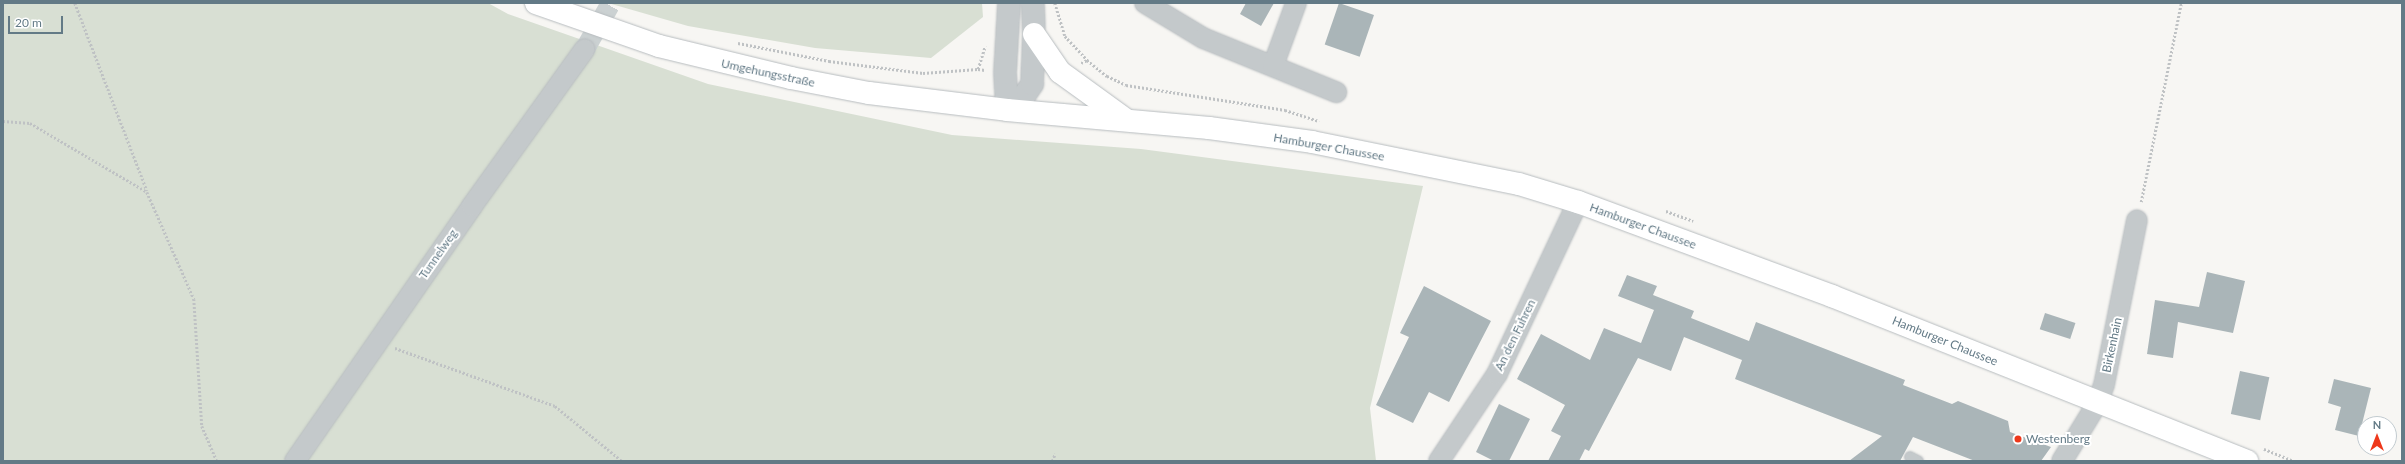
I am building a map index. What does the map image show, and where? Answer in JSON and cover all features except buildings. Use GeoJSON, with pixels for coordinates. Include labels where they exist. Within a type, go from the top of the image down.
{"type":"FeatureCollection","features":[{"type":"Feature","properties":{"kind":"main road","name":"Umgehungsstraße"},"geometry":{"type":"LineString","coordinates":[[536,3],[659,46],[721,62],[869,93],[1007,110]]}},
{"type":"Feature","properties":{"kind":"main road"},"geometry":{"type":"LineString","coordinates":[[1034,34],[1060,72],[1128,120]]}},
{"type":"Feature","properties":{"kind":"main road","name":"Hamburger Chaussee"},"geometry":{"type":"LineString","coordinates":[[1007,110],[1128,120],[1312,142],[1519,184],[1578,202],[1832,296],[2247,461]]}},
{"type":"Feature","properties":{"kind":"street"},"geometry":{"type":"LineString","coordinates":[[1009,3],[1005,72],[1007,110],[1020,102],[1032,84],[1034,34],[1032,3]]}},
{"type":"Feature","properties":{"kind":"street"},"geometry":{"type":"LineString","coordinates":[[1145,3],[1203,38],[1336,92]]}},
{"type":"Feature","properties":{"kind":"street"},"geometry":{"type":"LineString","coordinates":[[1273,66],[1296,3]]}},
{"type":"Feature","properties":{"kind":"street","name":"Tunnelweg"},"geometry":{"type":"LineString","coordinates":[[295,461],[585,49]]}},
{"type":"Feature","properties":{"kind":"street","name":"An den Fuhren"},"geometry":{"type":"LineString","coordinates":[[1439,461],[1497,374],[1578,202]]}},
{"type":"Feature","properties":{"kind":"street","name":"Birkenhain"},"geometry":{"type":"LineString","coordinates":[[2062,461],[2098,402],[2137,220]]}},
{"type":"Feature","properties":{"kind":"path"},"geometry":{"type":"LineString","coordinates":[[75,3],[147,192],[194,299],[202,426],[216,461]]}},
{"type":"Feature","properties":{"kind":"path"},"geometry":{"type":"LineString","coordinates":[[1055,3],[1065,36],[1087,60]]}},
{"type":"Feature","properties":{"kind":"path"},"geometry":{"type":"LineString","coordinates":[[2137,220],[2181,3]]}},
{"type":"Feature","properties":{"kind":"path"},"geometry":{"type":"LineString","coordinates":[[731,41],[829,61],[923,72],[978,70],[986,43]]}},
{"type":"Feature","properties":{"kind":"path"},"geometry":{"type":"LineString","coordinates":[[3,121],[30,123],[147,192]]}},
{"type":"Feature","properties":{"kind":"path"},"geometry":{"type":"LineString","coordinates":[[378,341],[556,406],[622,461]]}},
{"type":"Feature","properties":{"kind":"path"},"geometry":{"type":"LineString","coordinates":[[1052,461],[1055,454]]}},
{"type":"Feature","properties":{"kind":"shaded area"},"geometry":{"type":"Polygon","coordinates":[[[3,3],[488,3],[508,14],[708,84],[952,135],[1141,149],[1423,186],[1370,408],[1376,461],[3,461],[3,3]]]}},
{"type":"Feature","properties":{"kind":"shaded area"},"geometry":{"type":"Polygon","coordinates":[[[608,3],[982,3],[983,17],[931,58],[815,48],[688,26],[608,3]]]}},
{"type":"Feature","properties":{"kind":"tunnel"},"geometry":{"type":"LineString","coordinates":[[585,49],[611,3]]}},
{"type":"Feature","properties":{"kind":"place","name":"Westenberg"},"geometry":{"type":"Point","coordinates":[2018,439]}}]}
